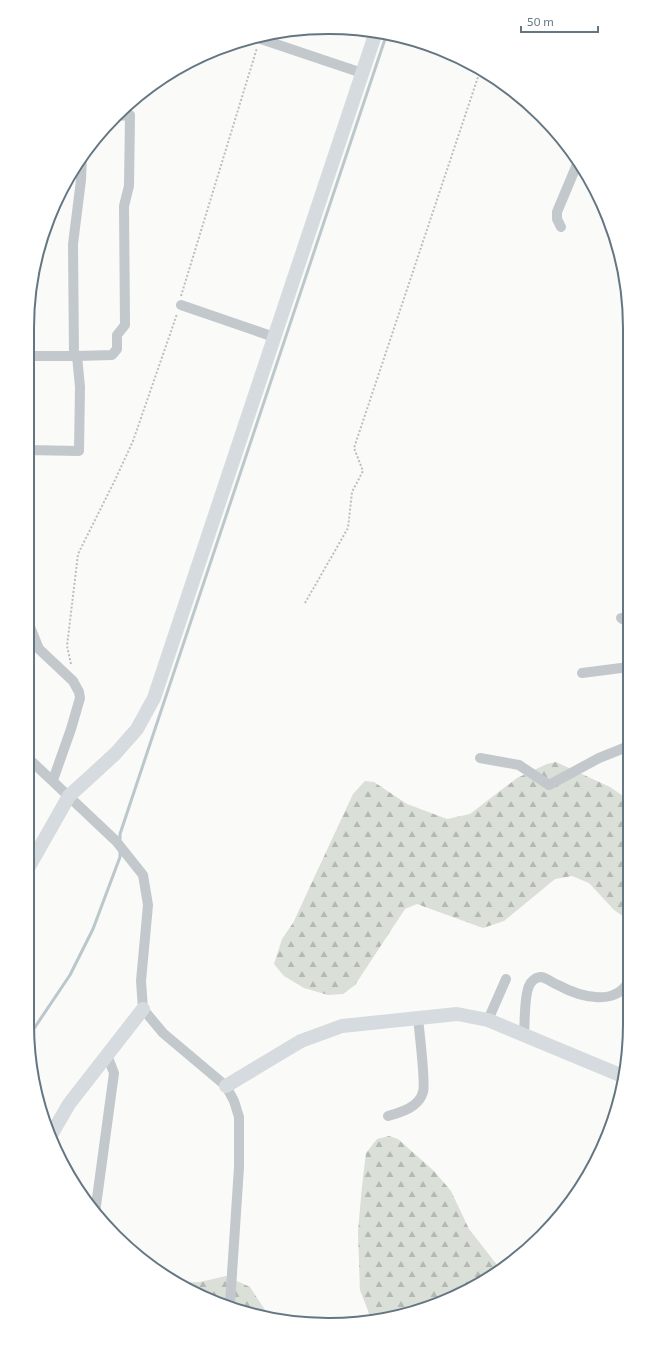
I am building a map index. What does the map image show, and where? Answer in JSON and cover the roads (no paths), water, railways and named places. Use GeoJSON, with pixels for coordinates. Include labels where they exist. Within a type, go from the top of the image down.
{"type":"FeatureCollection","features":[{"type":"Feature","properties":{"kind":"street"},"geometry":{"type":"LineString","coordinates":[[34,858],[69,796],[115,754],[137,729],[154,698],[374,38]]}},
{"type":"Feature","properties":{"kind":"street"},"geometry":{"type":"LineString","coordinates":[[266,41],[362,73]]}},
{"type":"Feature","properties":{"kind":"street"},"geometry":{"type":"LineString","coordinates":[[34,356],[112,355],[117,349],[117,335],[125,325],[124,206],[129,186],[130,115],[125,115]]}},
{"type":"Feature","properties":{"kind":"street"},"geometry":{"type":"LineString","coordinates":[[561,227],[557,220],[556,212],[575,168]]}},
{"type":"Feature","properties":{"kind":"street"},"geometry":{"type":"LineString","coordinates":[[34,451],[79,451],[80,387],[76,356],[73,244],[81,169]]}},
{"type":"Feature","properties":{"kind":"street"},"geometry":{"type":"LineString","coordinates":[[181,305],[274,337]]}},
{"type":"Feature","properties":{"kind":"street"},"geometry":{"type":"LineString","coordinates":[[34,636],[39,649],[75,683],[80,698],[71,729],[52,780]]}},
{"type":"Feature","properties":{"kind":"street"},"geometry":{"type":"LineString","coordinates":[[582,673],[623,668]]}},
{"type":"Feature","properties":{"kind":"street"},"geometry":{"type":"LineString","coordinates":[[480,758],[519,766],[549,785],[600,758],[623,748]]}},
{"type":"Feature","properties":{"kind":"street"},"geometry":{"type":"LineString","coordinates":[[34,763],[116,841],[143,875],[148,905],[141,981],[143,1009],[164,1033],[226,1086],[234,1101],[239,1116],[239,1167],[230,1301]]}},
{"type":"Feature","properties":{"kind":"street"},"geometry":{"type":"LineString","coordinates":[[524,1035],[527,995],[529,986],[533,980],[540,977],[548,979],[576,994],[595,998],[621,992],[623,990]]}},
{"type":"Feature","properties":{"kind":"street"},"geometry":{"type":"LineString","coordinates":[[488,1020],[506,980]]}},
{"type":"Feature","properties":{"kind":"street"},"geometry":{"type":"LineString","coordinates":[[54,1130],[69,1104],[143,1009]]}},
{"type":"Feature","properties":{"kind":"street"},"geometry":{"type":"LineString","coordinates":[[226,1086],[301,1041],[342,1026],[457,1014],[488,1020],[618,1074]]}},
{"type":"Feature","properties":{"kind":"street"},"geometry":{"type":"LineString","coordinates":[[388,1116],[404,1112],[416,1103],[424,1091],[418,1017]]}},
{"type":"Feature","properties":{"kind":"street"},"geometry":{"type":"LineString","coordinates":[[96,1204],[114,1073],[107,1055]]}},
{"type":"Feature","properties":{"kind":"waterway"},"geometry":{"type":"LineString","coordinates":[[120,841],[120,834],[385,40]]}},
{"type":"Feature","properties":{"kind":"waterway"},"geometry":{"type":"LineString","coordinates":[[34,1028],[70,975],[93,929],[120,857],[120,851]]}}]}
